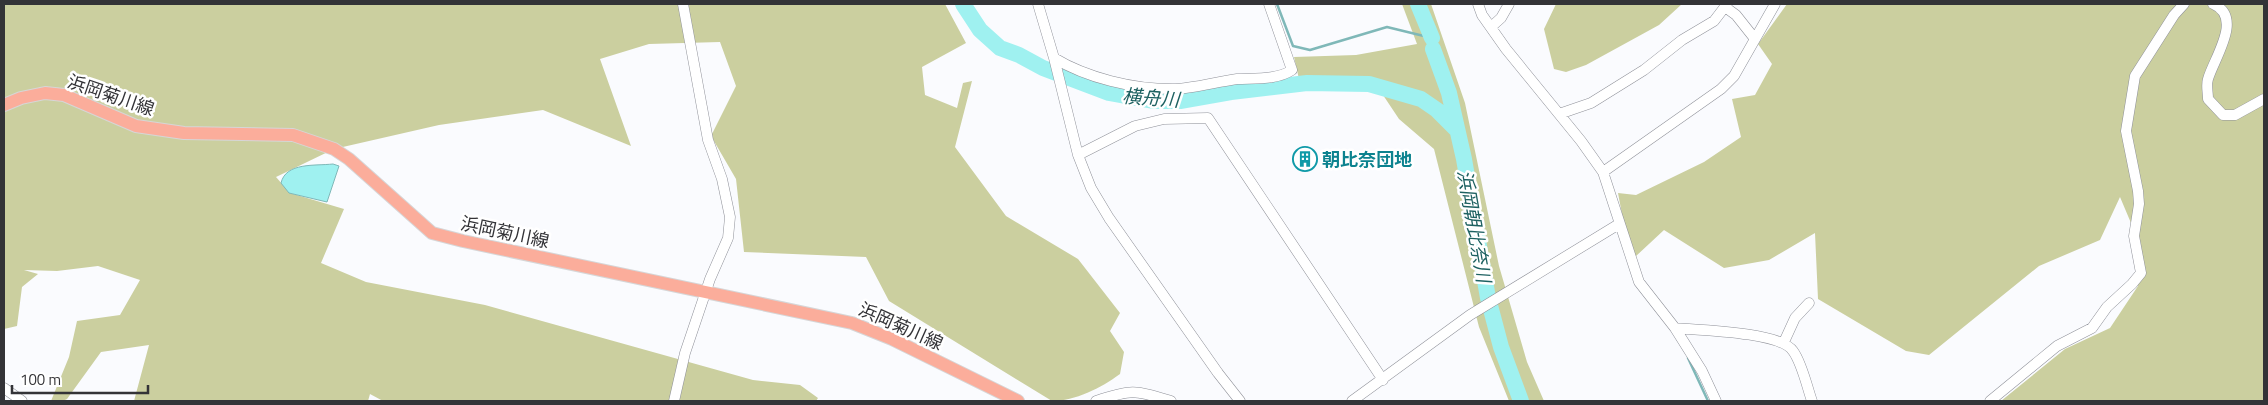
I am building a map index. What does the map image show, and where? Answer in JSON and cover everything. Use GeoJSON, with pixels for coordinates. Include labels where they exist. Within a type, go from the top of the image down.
{"type":"FeatureCollection","features":[{"type":"Feature","properties":{"kind":"main road","name":"浜岡菊川線"},"geometry":{"type":"LineString","coordinates":[[4,106],[21,98],[45,93],[64,95],[136,126],[184,133],[293,135],[334,149],[349,159],[432,233],[836,318],[871,329],[1018,401]]}},
{"type":"Feature","properties":{"kind":"street"},"geometry":{"type":"LineString","coordinates":[[674,401],[686,353],[728,238],[730,217],[722,179],[708,140],[683,4]]}},
{"type":"Feature","properties":{"kind":"street"},"geometry":{"type":"LineString","coordinates":[[1038,4],[1054,58],[1078,155],[1091,188],[1109,218],[1218,373],[1240,401]]}},
{"type":"Feature","properties":{"kind":"street"},"geometry":{"type":"LineString","coordinates":[[1054,58],[1111,80],[1164,88],[1283,76],[1292,70],[1269,4]]}},
{"type":"Feature","properties":{"kind":"street"},"geometry":{"type":"LineString","coordinates":[[1478,4],[1482,15],[1603,172],[1639,282],[1675,328],[1702,372],[1716,401]]}},
{"type":"Feature","properties":{"kind":"street"},"geometry":{"type":"LineString","coordinates":[[1491,27],[1501,18],[1510,4]]}},
{"type":"Feature","properties":{"kind":"street"},"geometry":{"type":"LineString","coordinates":[[1603,172],[1721,89],[1734,76],[1775,4]]}},
{"type":"Feature","properties":{"kind":"street"},"geometry":{"type":"LineString","coordinates":[[1990,401],[2057,346],[2092,328],[2107,307],[2141,273],[2134,236],[2139,204],[2138,191],[2126,131],[2130,104],[2135,76],[2174,15],[2184,4]]}},
{"type":"Feature","properties":{"kind":"street"},"geometry":{"type":"LineString","coordinates":[[2213,4],[2220,7],[2226,19],[2227,31],[2207,80],[2208,99],[2223,115],[2235,115],[2264,99]]}},
{"type":"Feature","properties":{"kind":"street"},"geometry":{"type":"LineString","coordinates":[[1559,114],[1591,103],[1644,70],[1682,40],[1714,21],[1726,5],[1755,39]]}},
{"type":"Feature","properties":{"kind":"street"},"geometry":{"type":"LineString","coordinates":[[1078,155],[1136,126],[1164,119],[1208,118],[1383,380]]}},
{"type":"Feature","properties":{"kind":"street"},"geometry":{"type":"LineString","coordinates":[[1352,401],[1470,315],[1619,224]]}},
{"type":"Feature","properties":{"kind":"street"},"geometry":{"type":"LineString","coordinates":[[1784,342],[1795,318],[1809,303]]}},
{"type":"Feature","properties":{"kind":"street"},"geometry":{"type":"LineString","coordinates":[[1675,328],[1721,330],[1784,342],[1794,351],[1812,401]]}},
{"type":"Feature","properties":{"kind":"street"},"geometry":{"type":"LineString","coordinates":[[4,388],[22,401]]}},
{"type":"Feature","properties":{"kind":"street"},"geometry":{"type":"LineString","coordinates":[[1096,401],[1124,392],[1138,391],[1171,401]]}},
{"type":"Feature","properties":{"kind":"green space"},"geometry":{"type":"Polygon","coordinates":[[[4,4],[945,4],[966,43],[922,67],[925,95],[957,108],[963,83],[972,81],[955,147],[1006,216],[1078,259],[1120,313],[1110,331],[1124,352],[1120,374],[1088,393],[1070,399],[1052,401],[889,301],[866,257],[744,252],[736,179],[711,136],[736,86],[720,42],[649,44],[600,59],[631,146],[543,110],[439,125],[334,149],[276,177],[290,193],[344,209],[321,263],[366,282],[485,305],[753,380],[800,385],[818,398],[816,401],[383,401],[370,394],[368,401],[134,401],[149,345],[101,352],[67,399],[51,401],[69,357],[77,321],[120,315],[140,280],[98,266],[57,271],[24,270],[38,274],[22,287],[17,326],[4,329],[4,4]]]}},
{"type":"Feature","properties":{"kind":"green space"},"geometry":{"type":"Polygon","coordinates":[[[1402,4],[1431,4],[1465,103],[1499,266],[1527,362],[1544,401],[1509,401],[1479,327],[1434,149],[1399,119],[1379,89],[1299,79],[1294,57],[1356,55],[1417,44],[1402,4]]]}},
{"type":"Feature","properties":{"kind":"green space"},"geometry":{"type":"Polygon","coordinates":[[[1556,4],[1682,4],[1659,25],[1586,65],[1566,72],[1554,69],[1544,29],[1556,4]]]}},
{"type":"Feature","properties":{"kind":"green space"},"geometry":{"type":"Polygon","coordinates":[[[1787,4],[2264,4],[2264,401],[2001,401],[2065,349],[2110,328],[2138,286],[2139,242],[2120,197],[2100,240],[2039,266],[1929,355],[1906,351],[1818,299],[1815,233],[1769,260],[1724,268],[1664,230],[1635,257],[1624,225],[1618,193],[1636,195],[1704,162],[1741,137],[1732,99],[1755,95],[1772,64],[1758,44],[1787,4]]]}},
{"type":"Feature","properties":{"kind":"water"},"geometry":{"type":"Polygon","coordinates":[[[333,164],[339,166],[327,202],[289,193],[281,183],[284,176],[295,168],[333,164]]]}},
{"type":"Feature","properties":{"kind":"waterway","name":"横舟川"},"geometry":{"type":"LineString","coordinates":[[963,4],[980,30],[1000,48],[1019,55],[1043,68],[1109,93],[1153,101],[1180,101],[1231,92],[1307,83],[1369,84],[1421,99],[1437,110],[1456,129]]}},
{"type":"Feature","properties":{"kind":"waterway"},"geometry":{"type":"LineString","coordinates":[[1277,4],[1293,46],[1310,50],[1387,27],[1432,38],[1433,49]]}},
{"type":"Feature","properties":{"kind":"waterway","name":"浜岡朝比奈川"},"geometry":{"type":"LineString","coordinates":[[1418,4],[1432,38]]}},
{"type":"Feature","properties":{"kind":"waterway","name":"浜岡朝比奈川"},"geometry":{"type":"LineString","coordinates":[[1433,49],[1449,93],[1464,159],[1488,298],[1501,347],[1521,401]]}},
{"type":"Feature","properties":{"kind":"waterway"},"geometry":{"type":"LineString","coordinates":[[1688,358],[1708,401]]}},
{"type":"Feature","properties":{"kind":"place","name":"朝比奈団地"},"geometry":{"type":"Point","coordinates":[1305,159]}}]}
